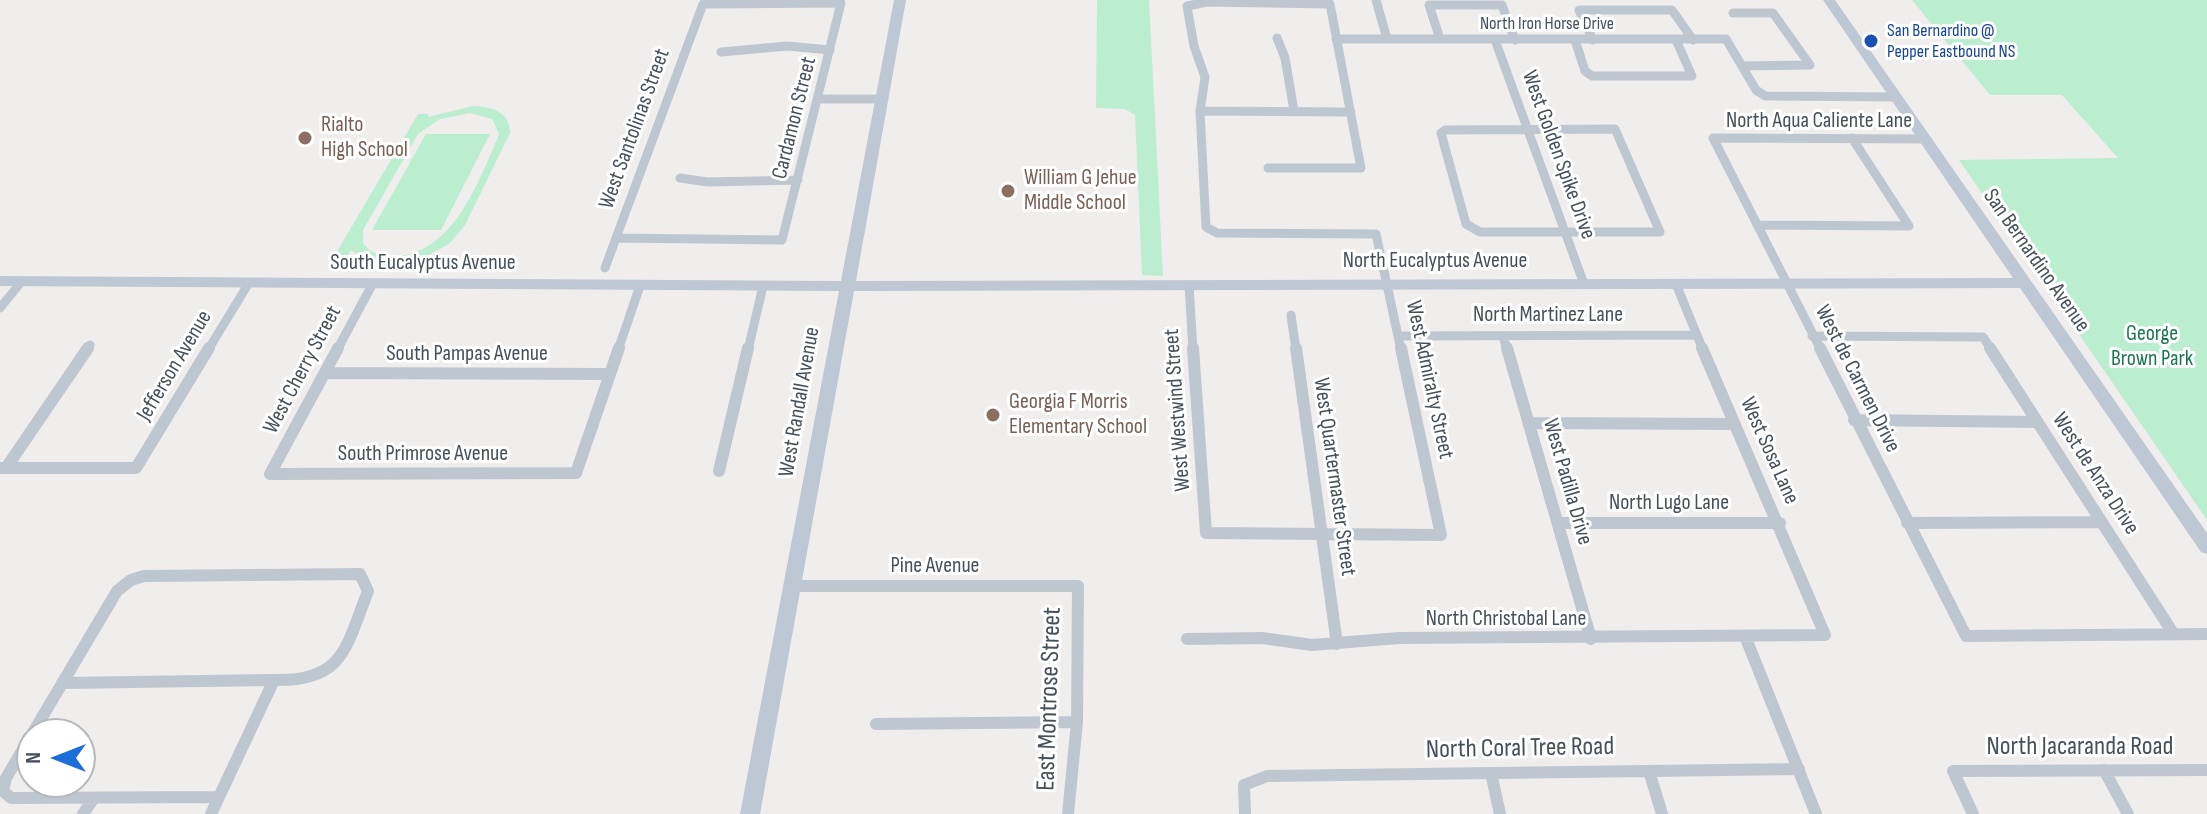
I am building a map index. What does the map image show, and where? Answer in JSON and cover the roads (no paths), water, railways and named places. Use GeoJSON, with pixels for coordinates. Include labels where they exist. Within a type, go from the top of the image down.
{"type":"FeatureCollection","features":[{"type":"Feature","properties":{"kind":"street","name":"West Randall Avenue"},"geometry":{"type":"LineString","coordinates":[[750,814],[900,0]]}},
{"type":"Feature","properties":{"kind":"street"},"geometry":{"type":"LineString","coordinates":[[1376,0],[1387,39]]}},
{"type":"Feature","properties":{"kind":"street","name":"San Bernardino Avenue"},"geometry":{"type":"LineString","coordinates":[[1829,0],[2207,547]]}},
{"type":"Feature","properties":{"kind":"street"},"geometry":{"type":"LineString","coordinates":[[1268,168],[1361,168],[1351,112],[1336,39],[1330,4],[1207,2],[1187,6],[1194,46],[1205,77],[1200,111],[1351,112]]}},
{"type":"Feature","properties":{"kind":"street","name":"Cardamon Street"},"geometry":{"type":"LineString","coordinates":[[616,238],[782,240],[841,3],[703,4]]}},
{"type":"Feature","properties":{"kind":"street","name":"West Santolinas Street"},"geometry":{"type":"LineString","coordinates":[[605,268],[703,4]]}},
{"type":"Feature","properties":{"kind":"street"},"geometry":{"type":"LineString","coordinates":[[1440,39],[1429,5],[1502,5],[1515,40]]}},
{"type":"Feature","properties":{"kind":"street"},"geometry":{"type":"LineString","coordinates":[[1593,40],[1579,10],[1672,10],[1693,40]]}},
{"type":"Feature","properties":{"kind":"street"},"geometry":{"type":"LineString","coordinates":[[1733,13],[1773,13],[1810,65],[1742,66],[1756,90],[1765,96],[1897,97]]}},
{"type":"Feature","properties":{"kind":"street"},"geometry":{"type":"LineString","coordinates":[[1277,38],[1285,58],[1294,111]]}},
{"type":"Feature","properties":{"kind":"street","name":"North Iron Horse Drive"},"geometry":{"type":"LineString","coordinates":[[1336,39],[1726,39],[1742,66]]}},
{"type":"Feature","properties":{"kind":"street","name":"West Golden Spike Drive"},"geometry":{"type":"LineString","coordinates":[[1495,40],[1584,284]]}},
{"type":"Feature","properties":{"kind":"street"},"geometry":{"type":"LineString","coordinates":[[1575,40],[1585,71],[1592,76],[1692,76],[1676,40]]}},
{"type":"Feature","properties":{"kind":"street"},"geometry":{"type":"LineString","coordinates":[[721,52],[775,46],[830,50]]}},
{"type":"Feature","properties":{"kind":"street"},"geometry":{"type":"LineString","coordinates":[[818,99],[881,99]]}},
{"type":"Feature","properties":{"kind":"street","name":"West Admiralty Street"},"geometry":{"type":"LineString","coordinates":[[1200,111],[1206,227],[1217,233],[1376,234],[1389,282],[1441,535],[1322,534]]}},
{"type":"Feature","properties":{"kind":"street"},"geometry":{"type":"LineString","coordinates":[[1615,129],[1660,232],[1565,232],[1480,232],[1466,224],[1441,133],[1615,129]]}},
{"type":"Feature","properties":{"kind":"street","name":"North Aqua Caliente Lane"},"geometry":{"type":"LineString","coordinates":[[1713,138],[1925,139]]}},
{"type":"Feature","properties":{"kind":"street","name":"West de Carmen Drive"},"geometry":{"type":"LineString","coordinates":[[1713,138],[1966,636],[2173,633]]}},
{"type":"Feature","properties":{"kind":"street"},"geometry":{"type":"LineString","coordinates":[[1757,225],[1909,226],[1852,138]]}},
{"type":"Feature","properties":{"kind":"street"},"geometry":{"type":"LineString","coordinates":[[680,178],[708,182],[798,180]]}},
{"type":"Feature","properties":{"kind":"street","name":"South Eucalyptus Avenue"},"geometry":{"type":"LineString","coordinates":[[0,281],[247,286],[846,285]]}},
{"type":"Feature","properties":{"kind":"street"},"geometry":{"type":"LineString","coordinates":[[0,308],[22,281]]}},
{"type":"Feature","properties":{"kind":"street","name":"North Eucalyptus Avenue"},"geometry":{"type":"LineString","coordinates":[[846,285],[2025,283]]}},
{"type":"Feature","properties":{"kind":"street","name":"West Sosa Lane"},"geometry":{"type":"LineString","coordinates":[[1676,284],[1749,463],[1780,523],[1825,635]]}},
{"type":"Feature","properties":{"kind":"street","name":"West Cherry Street"},"geometry":{"type":"LineString","coordinates":[[270,474],[372,285]]}},
{"type":"Feature","properties":{"kind":"street","name":"West Westwind Street"},"geometry":{"type":"LineString","coordinates":[[1189,285],[1206,533],[1322,534]]}},
{"type":"Feature","properties":{"kind":"street","name":"Jefferson Avenue"},"geometry":{"type":"LineString","coordinates":[[3,468],[136,468],[247,286]]}},
{"type":"Feature","properties":{"kind":"street"},"geometry":{"type":"LineString","coordinates":[[610,374],[640,286]]}},
{"type":"Feature","properties":{"kind":"street"},"geometry":{"type":"LineString","coordinates":[[719,471],[763,286]]}},
{"type":"Feature","properties":{"kind":"street","name":"West Quartermaster Street"},"geometry":{"type":"LineString","coordinates":[[1291,315],[1337,644]]}},
{"type":"Feature","properties":{"kind":"street","name":"North Martinez Lane"},"geometry":{"type":"LineString","coordinates":[[1399,336],[1696,335]]}},
{"type":"Feature","properties":{"kind":"street","name":"West Padilla Drive"},"geometry":{"type":"LineString","coordinates":[[1503,336],[1591,639]]}},
{"type":"Feature","properties":{"kind":"street","name":"West de Anza Drive"},"geometry":{"type":"LineString","coordinates":[[1812,336],[1983,337],[2173,633]]}},
{"type":"Feature","properties":{"kind":"street"},"geometry":{"type":"LineString","coordinates":[[3,468],[90,345]]}},
{"type":"Feature","properties":{"kind":"street","name":"South Pampas Avenue"},"geometry":{"type":"LineString","coordinates":[[325,373],[610,374]]}},
{"type":"Feature","properties":{"kind":"street","name":"South Primrose Avenue"},"geometry":{"type":"LineString","coordinates":[[270,474],[576,473],[610,374]]}},
{"type":"Feature","properties":{"kind":"street"},"geometry":{"type":"LineString","coordinates":[[1854,420],[2037,422]]}},
{"type":"Feature","properties":{"kind":"street"},"geometry":{"type":"LineString","coordinates":[[1529,423],[1734,424]]}},
{"type":"Feature","properties":{"kind":"street"},"geometry":{"type":"LineString","coordinates":[[1907,523],[2101,522]]}},
{"type":"Feature","properties":{"kind":"street","name":"North Lugo Lane"},"geometry":{"type":"LineString","coordinates":[[1558,523],[1780,523]]}},
{"type":"Feature","properties":{"kind":"street"},"geometry":{"type":"LineString","coordinates":[[41,718],[62,683],[117,591],[131,580],[144,576],[360,574],[368,591],[335,664],[322,675],[306,680],[62,683]]}},
{"type":"Feature","properties":{"kind":"street","name":"Pine Avenue"},"geometry":{"type":"LineString","coordinates":[[791,586],[1078,586]]}},
{"type":"Feature","properties":{"kind":"street","name":"East Montrose Street"},"geometry":{"type":"LineString","coordinates":[[1068,814],[1077,722],[1078,586]]}},
{"type":"Feature","properties":{"kind":"street"},"geometry":{"type":"LineString","coordinates":[[2173,633],[2207,634]]}},
{"type":"Feature","properties":{"kind":"street","name":"North Christobal Lane"},"geometry":{"type":"LineString","coordinates":[[1187,639],[1262,638],[1337,644],[1399,638],[1825,635]]}},
{"type":"Feature","properties":{"kind":"street"},"geometry":{"type":"LineString","coordinates":[[1745,636],[1816,814]]}},
{"type":"Feature","properties":{"kind":"street"},"geometry":{"type":"LineString","coordinates":[[211,814],[274,680]]}},
{"type":"Feature","properties":{"kind":"street"},"geometry":{"type":"LineString","coordinates":[[876,724],[1077,722]]}},
{"type":"Feature","properties":{"kind":"street"},"geometry":{"type":"LineString","coordinates":[[16,761],[6,778],[3,791],[16,798]]}},
{"type":"Feature","properties":{"kind":"street","name":"North Coral Tree Road"},"geometry":{"type":"LineString","coordinates":[[1245,814],[1244,785],[1267,776],[1799,769]]}},
{"type":"Feature","properties":{"kind":"street"},"geometry":{"type":"LineString","coordinates":[[2104,770],[2128,814]]}},
{"type":"Feature","properties":{"kind":"street","name":"North Jacaranda Road"},"geometry":{"type":"LineString","coordinates":[[1973,814],[1953,771],[2207,770]]}},
{"type":"Feature","properties":{"kind":"street"},"geometry":{"type":"LineString","coordinates":[[1649,771],[1662,814]]}},
{"type":"Feature","properties":{"kind":"street"},"geometry":{"type":"LineString","coordinates":[[1491,773],[1500,814]]}},
{"type":"Feature","properties":{"kind":"street"},"geometry":{"type":"LineString","coordinates":[[96,798],[219,797]]}},
{"type":"Feature","properties":{"kind":"street"},"geometry":{"type":"LineString","coordinates":[[86,813],[94,798]]}},
{"type":"Feature","properties":{"kind":"place","name":"San Bernardino @ Pepper Eastbound NS"},"geometry":{"type":"Point","coordinates":[1871,41]}},
{"type":"Feature","properties":{"kind":"place","name":"Rialto High School"},"geometry":{"type":"Point","coordinates":[305,138]}},
{"type":"Feature","properties":{"kind":"place","name":"William G Jehue Middle School"},"geometry":{"type":"Point","coordinates":[1008,191]}},
{"type":"Feature","properties":{"kind":"place","name":"Georgia F Morris Elementary School"},"geometry":{"type":"Point","coordinates":[993,415]}},
{"type":"Feature","properties":{"kind":"park label","name":"George Brown Park"},"geometry":{"type":"Point","coordinates":[2152,346]}}]}
